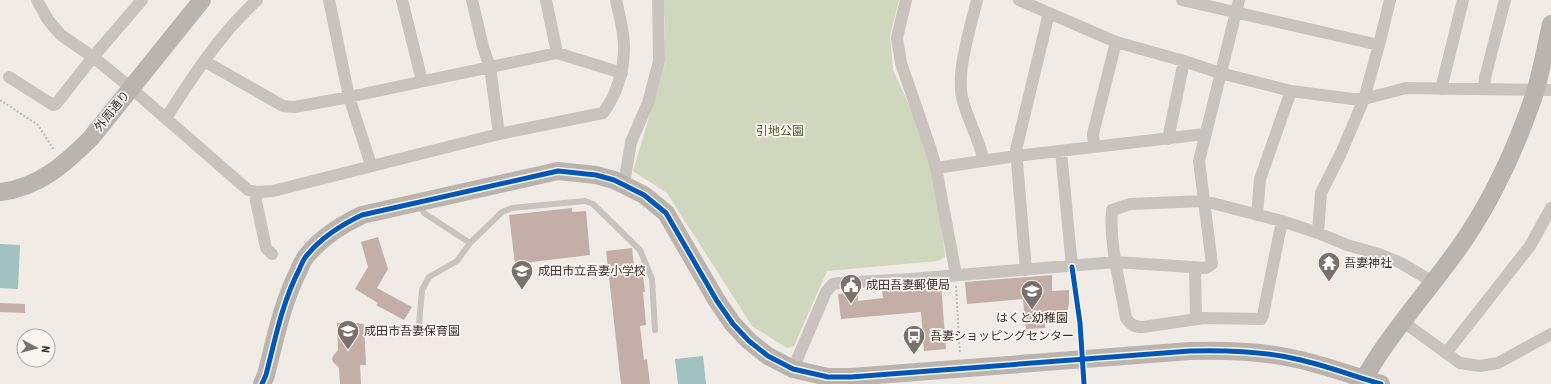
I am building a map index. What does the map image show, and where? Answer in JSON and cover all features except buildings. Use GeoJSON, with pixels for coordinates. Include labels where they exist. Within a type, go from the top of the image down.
{"type":"FeatureCollection","features":[{"type":"Feature","properties":{"kind":"street"},"geometry":{"type":"LineString","coordinates":[[37,0],[48,20],[61,35],[131,88],[248,190],[257,192],[273,191],[371,165],[499,134],[603,113],[610,104],[622,73],[624,45],[616,0]]}},
{"type":"Feature","properties":{"kind":"street"},"geometry":{"type":"LineString","coordinates":[[9,77],[53,105],[56,104],[142,0]]}},
{"type":"Feature","properties":{"kind":"street","name":"外周通り"},"geometry":{"type":"LineString","coordinates":[[0,192],[18,189],[38,181],[65,163],[90,138],[202,0]]}},
{"type":"Feature","properties":{"kind":"street"},"geometry":{"type":"LineString","coordinates":[[166,118],[213,47],[257,0]]}},
{"type":"Feature","properties":{"kind":"street"},"geometry":{"type":"LineString","coordinates":[[328,0],[349,97],[371,165]]}},
{"type":"Feature","properties":{"kind":"street"},"geometry":{"type":"LineString","coordinates":[[402,0],[422,81]]}},
{"type":"Feature","properties":{"kind":"street"},"geometry":{"type":"LineString","coordinates":[[472,0],[483,47],[490,67],[499,134]]}},
{"type":"Feature","properties":{"kind":"street"},"geometry":{"type":"LineString","coordinates":[[546,0],[557,53]]}},
{"type":"Feature","properties":{"kind":"street"},"geometry":{"type":"LineString","coordinates":[[624,184],[632,142],[648,103],[658,61],[658,0]]}},
{"type":"Feature","properties":{"kind":"street"},"geometry":{"type":"LineString","coordinates":[[906,0],[898,32],[899,51],[903,69],[936,168],[956,275]]}},
{"type":"Feature","properties":{"kind":"street"},"geometry":{"type":"LineString","coordinates":[[977,0],[964,57],[961,80],[962,95],[984,161]]}},
{"type":"Feature","properties":{"kind":"street"},"geometry":{"type":"LineString","coordinates":[[1019,0],[1116,42],[1184,61],[1220,73],[1291,91],[1341,98],[1364,99],[1406,88],[1544,90]]}},
{"type":"Feature","properties":{"kind":"street"},"geometry":{"type":"LineString","coordinates":[[1182,0],[1379,45]]}},
{"type":"Feature","properties":{"kind":"street"},"geometry":{"type":"LineString","coordinates":[[793,368],[826,292],[833,284],[839,282],[911,279],[1072,267],[1116,262],[1206,268],[1212,264],[1199,161],[1239,0]]}},
{"type":"Feature","properties":{"kind":"street"},"geometry":{"type":"LineString","coordinates":[[1318,233],[1321,193],[1341,154],[1364,99],[1390,0]]}},
{"type":"Feature","properties":{"kind":"street"},"geometry":{"type":"LineString","coordinates":[[1441,89],[1463,0]]}},
{"type":"Feature","properties":{"kind":"street"},"geometry":{"type":"LineString","coordinates":[[1484,89],[1485,78],[1505,0]]}},
{"type":"Feature","properties":{"kind":"street"},"geometry":{"type":"LineString","coordinates":[[1026,270],[1016,150],[1049,13]]}},
{"type":"Feature","properties":{"kind":"street"},"geometry":{"type":"LineString","coordinates":[[262,384],[266,375],[285,301],[293,280],[306,255],[322,239],[339,226],[362,214],[558,171],[596,175],[624,184],[644,195],[666,213],[733,324],[768,356],[793,368],[828,377],[851,377],[1218,350],[1250,352],[1296,359],[1369,382],[1379,354],[1402,321],[1458,249],[1480,215],[1510,158],[1544,90],[1551,24]]}},
{"type":"Feature","properties":{"kind":"street"},"geometry":{"type":"LineString","coordinates":[[1094,147],[1093,134],[1116,42]]}},
{"type":"Feature","properties":{"kind":"street"},"geometry":{"type":"LineString","coordinates":[[204,61],[283,106],[295,107],[557,53],[622,73]]}},
{"type":"Feature","properties":{"kind":"street"},"geometry":{"type":"LineString","coordinates":[[1168,139],[1184,61]]}},
{"type":"Feature","properties":{"kind":"street"},"geometry":{"type":"LineString","coordinates":[[1257,215],[1260,179],[1291,91]]}},
{"type":"Feature","properties":{"kind":"street"},"geometry":{"type":"LineString","coordinates":[[936,168],[1016,156],[1205,134]]}},
{"type":"Feature","properties":{"kind":"street"},"geometry":{"type":"LineString","coordinates":[[1061,151],[1072,267]]}},
{"type":"Feature","properties":{"kind":"street"},"geometry":{"type":"LineString","coordinates":[[257,192],[256,201],[266,248],[272,254]]}},
{"type":"Feature","properties":{"kind":"street"},"geometry":{"type":"LineString","coordinates":[[1282,221],[1263,316],[1261,318],[1204,318],[1136,327],[1131,325],[1126,318],[1116,262],[1111,217],[1112,210],[1130,204],[1204,201],[1282,221],[1401,263],[1433,282]]}},
{"type":"Feature","properties":{"kind":"street"},"geometry":{"type":"LineString","coordinates":[[1446,353],[1530,246],[1551,208]]}},
{"type":"Feature","properties":{"kind":"street"},"geometry":{"type":"LineString","coordinates":[[1195,267],[1196,319]]}},
{"type":"Feature","properties":{"kind":"street"},"geometry":{"type":"LineString","coordinates":[[1402,321],[1460,363],[1480,366],[1498,363],[1551,334]]}},
{"type":"Feature","properties":{"kind":"lane"},"geometry":{"type":"LineString","coordinates":[[418,201],[424,213],[470,243]]}},
{"type":"Feature","properties":{"kind":"lane"},"geometry":{"type":"LineString","coordinates":[[419,325],[422,290],[429,277],[457,261],[470,243],[502,212],[512,208],[585,201],[593,204],[640,250],[652,280],[655,330]]}},
{"type":"Feature","properties":{"kind":"path"},"geometry":{"type":"LineString","coordinates":[[0,100],[38,125],[54,150]]}},
{"type":"Feature","properties":{"kind":"path"},"geometry":{"type":"LineString","coordinates":[[956,275],[961,360]]}},
{"type":"Feature","properties":{"kind":"green space","name":"引地公園"},"geometry":{"type":"Polygon","coordinates":[[[661,0],[899,0],[890,36],[893,70],[926,142],[938,193],[945,257],[938,261],[827,271],[794,346],[787,348],[752,326],[667,193],[633,171],[665,63],[665,18],[661,0]]]}},
{"type":"Feature","properties":{"kind":"water"},"geometry":{"type":"Polygon","coordinates":[[[0,244],[20,245],[18,289],[0,288],[0,244]]]}},
{"type":"Feature","properties":{"kind":"water"},"geometry":{"type":"Polygon","coordinates":[[[703,356],[706,384],[678,384],[675,359],[703,356]]]}},
{"type":"Feature","properties":{"kind":"cycle path"},"geometry":{"type":"LineString","coordinates":[[262,384],[266,375],[283,308],[293,283],[307,256],[320,242],[333,232],[362,215],[558,171],[596,175],[614,180],[644,195],[666,213],[717,301],[733,324],[749,341],[768,356],[793,369],[828,377],[851,377],[1190,351],[1230,351],[1270,354],[1307,361],[1381,384]]}},
{"type":"Feature","properties":{"kind":"cycle path"},"geometry":{"type":"LineString","coordinates":[[1072,267],[1080,323],[1084,384]]}},
{"type":"Feature","properties":{"kind":"place","name":"吾妻神社"},"geometry":{"type":"Point","coordinates":[1329,282]}},
{"type":"Feature","properties":{"kind":"place","name":"成田市立吾妻小学校"},"geometry":{"type":"Point","coordinates":[522,290]}},
{"type":"Feature","properties":{"kind":"place","name":"成田吾妻郵便局"},"geometry":{"type":"Point","coordinates":[851,304]}},
{"type":"Feature","properties":{"kind":"place","name":"はくと幼稚園"},"geometry":{"type":"Point","coordinates":[1032,310]}},
{"type":"Feature","properties":{"kind":"place","name":"成田市吾妻保育園"},"geometry":{"type":"Point","coordinates":[348,350]}},
{"type":"Feature","properties":{"kind":"place","name":"吾妻ショッピングセンター"},"geometry":{"type":"Point","coordinates":[914,356]}}]}
